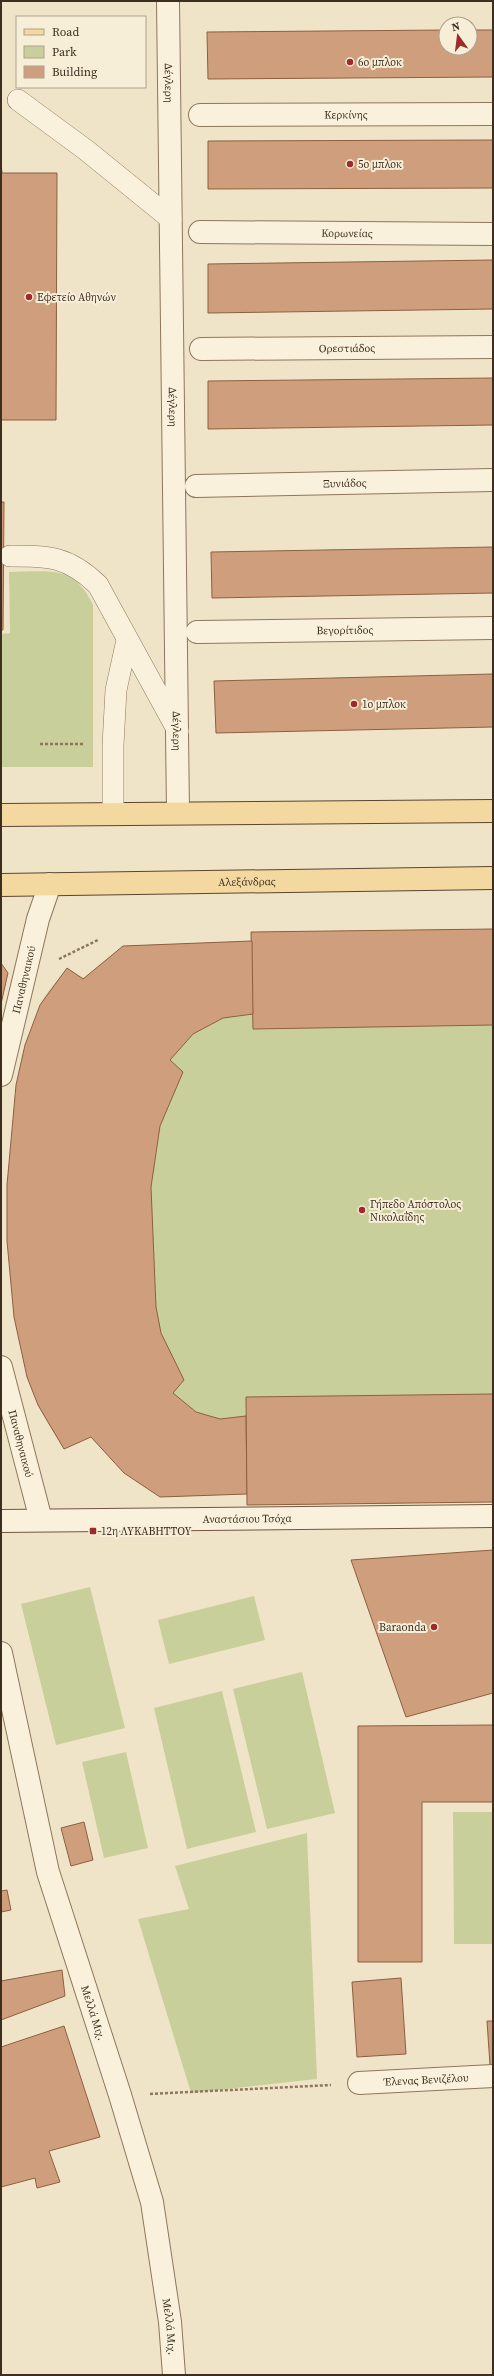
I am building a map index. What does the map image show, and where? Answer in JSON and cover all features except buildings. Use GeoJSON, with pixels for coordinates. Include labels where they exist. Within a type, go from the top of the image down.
{"type":"FeatureCollection","features":[{"type":"Feature","properties":{"kind":"main road"},"geometry":{"type":"LineString","coordinates":[[1,815],[493,810]]}},
{"type":"Feature","properties":{"kind":"main road","name":"Αλεξάνδρας"},"geometry":{"type":"LineString","coordinates":[[1,885],[493,878]]}},
{"type":"Feature","properties":{"kind":"street","name":"Δέγλερη"},"geometry":{"type":"LineString","coordinates":[[168,1],[178,813]]}},
{"type":"Feature","properties":{"kind":"street","name":"Κερκίνης"},"geometry":{"type":"LineString","coordinates":[[200,115],[493,114]]}},
{"type":"Feature","properties":{"kind":"street","name":"Κορωνείας"},"geometry":{"type":"LineString","coordinates":[[200,232],[493,234]]}},
{"type":"Feature","properties":{"kind":"street","name":"Ορεστιάδος"},"geometry":{"type":"LineString","coordinates":[[202,349],[493,347]]}},
{"type":"Feature","properties":{"kind":"street","name":"Ξυνιάδος"},"geometry":{"type":"LineString","coordinates":[[196,486],[493,480]]}},
{"type":"Feature","properties":{"kind":"street","name":"Βεγορίτιδος"},"geometry":{"type":"LineString","coordinates":[[198,632],[493,628]]}},
{"type":"Feature","properties":{"kind":"street","name":"Παναθηναικού"},"geometry":{"type":"LineString","coordinates":[[1,1076],[38,919],[50,884]]}},
{"type":"Feature","properties":{"kind":"street","name":"Παναθηναικού"},"geometry":{"type":"LineString","coordinates":[[1,1367],[41,1520]]}},
{"type":"Feature","properties":{"kind":"street","name":"Αναστάσιου Τσόχα"},"geometry":{"type":"LineString","coordinates":[[1,1521],[493,1516]]}},
{"type":"Feature","properties":{"kind":"street","name":"Μελλά Μιχ."},"geometry":{"type":"LineString","coordinates":[[1,1653],[48,1872],[120,2095],[152,2202],[170,2322],[174,2375]]}},
{"type":"Feature","properties":{"kind":"street","name":"Έλενας Βενιζέλου"},"geometry":{"type":"LineString","coordinates":[[359,2083],[493,2076]]}},
{"type":"Feature","properties":{"kind":"lane"},"geometry":{"type":"LineString","coordinates":[[18,100],[86,150],[171,219]]}},
{"type":"Feature","properties":{"kind":"lane"},"geometry":{"type":"LineString","coordinates":[[10,556],[46,556],[81,568],[98,585],[178,731]]}},
{"type":"Feature","properties":{"kind":"lane"},"geometry":{"type":"LineString","coordinates":[[113,814],[113,745],[116,690],[127,640]]}},
{"type":"Feature","properties":{"kind":"path"},"geometry":{"type":"LineString","coordinates":[[120,2095],[359,2083]]}},
{"type":"Feature","properties":{"kind":"green space"},"geometry":{"type":"Polygon","coordinates":[[[36,571],[58,573],[77,583],[86,592],[93,605],[93,767],[1,767],[1,634],[10,633],[9,572],[36,571]]]}},
{"type":"Feature","properties":{"kind":"green space"},"geometry":{"type":"Polygon","coordinates":[[[493,929],[493,1502],[247,1505],[247,1494],[160,1497],[124,1473],[91,1437],[64,1449],[47,1422],[38,1404],[26,1360],[17,1311],[11,1259],[10,1205],[12,1151],[17,1099],[26,1051],[39,1007],[48,992],[67,968],[84,978],[123,946],[252,941],[251,932],[493,929]]]}},
{"type":"Feature","properties":{"kind":"green space"},"geometry":{"type":"Polygon","coordinates":[[[90,1587],[125,1728],[56,1745],[21,1604],[90,1587]]]}},
{"type":"Feature","properties":{"kind":"green space"},"geometry":{"type":"Polygon","coordinates":[[[254,1596],[265,1640],[169,1664],[158,1620],[254,1596]]]}},
{"type":"Feature","properties":{"kind":"green space"},"geometry":{"type":"Polygon","coordinates":[[[302,1672],[335,1813],[267,1829],[233,1689],[302,1672]]]}},
{"type":"Feature","properties":{"kind":"green space"},"geometry":{"type":"Polygon","coordinates":[[[222,1691],[256,1832],[187,1849],[154,1708],[222,1691]]]}},
{"type":"Feature","properties":{"kind":"green space"},"geometry":{"type":"Polygon","coordinates":[[[126,1752],[148,1848],[104,1858],[82,1762],[126,1752]]]}},
{"type":"Feature","properties":{"kind":"green space"},"geometry":{"type":"Polygon","coordinates":[[[453,1812],[493,1812],[493,1944],[454,1944],[453,1812]]]}},
{"type":"Feature","properties":{"kind":"green space"},"geometry":{"type":"Polygon","coordinates":[[[307,1833],[317,2079],[191,2093],[138,1919],[189,1909],[175,1866],[307,1833]]]}},
{"type":"Feature","properties":{"kind":"place","name":"6ο μπλοκ"},"geometry":{"type":"Point","coordinates":[350,62]}},
{"type":"Feature","properties":{"kind":"place","name":"5ο μπλοκ"},"geometry":{"type":"Point","coordinates":[350,164]}},
{"type":"Feature","properties":{"kind":"place","name":"Εφετείο Αθηνών"},"geometry":{"type":"Point","coordinates":[29,297]}},
{"type":"Feature","properties":{"kind":"place","name":"1ο μπλοκ"},"geometry":{"type":"Point","coordinates":[354,704]}},
{"type":"Feature","properties":{"kind":"place","name":"Γήπεδο Απόστολος Νικολαΐδης"},"geometry":{"type":"Point","coordinates":[362,1210]}},
{"type":"Feature","properties":{"kind":"place","name":"12η ΛΥΚΑΒΗΤΤΟΥ"},"geometry":{"type":"Point","coordinates":[93,1531]}},
{"type":"Feature","properties":{"kind":"place","name":"Baraonda"},"geometry":{"type":"Point","coordinates":[434,1627]}}]}
